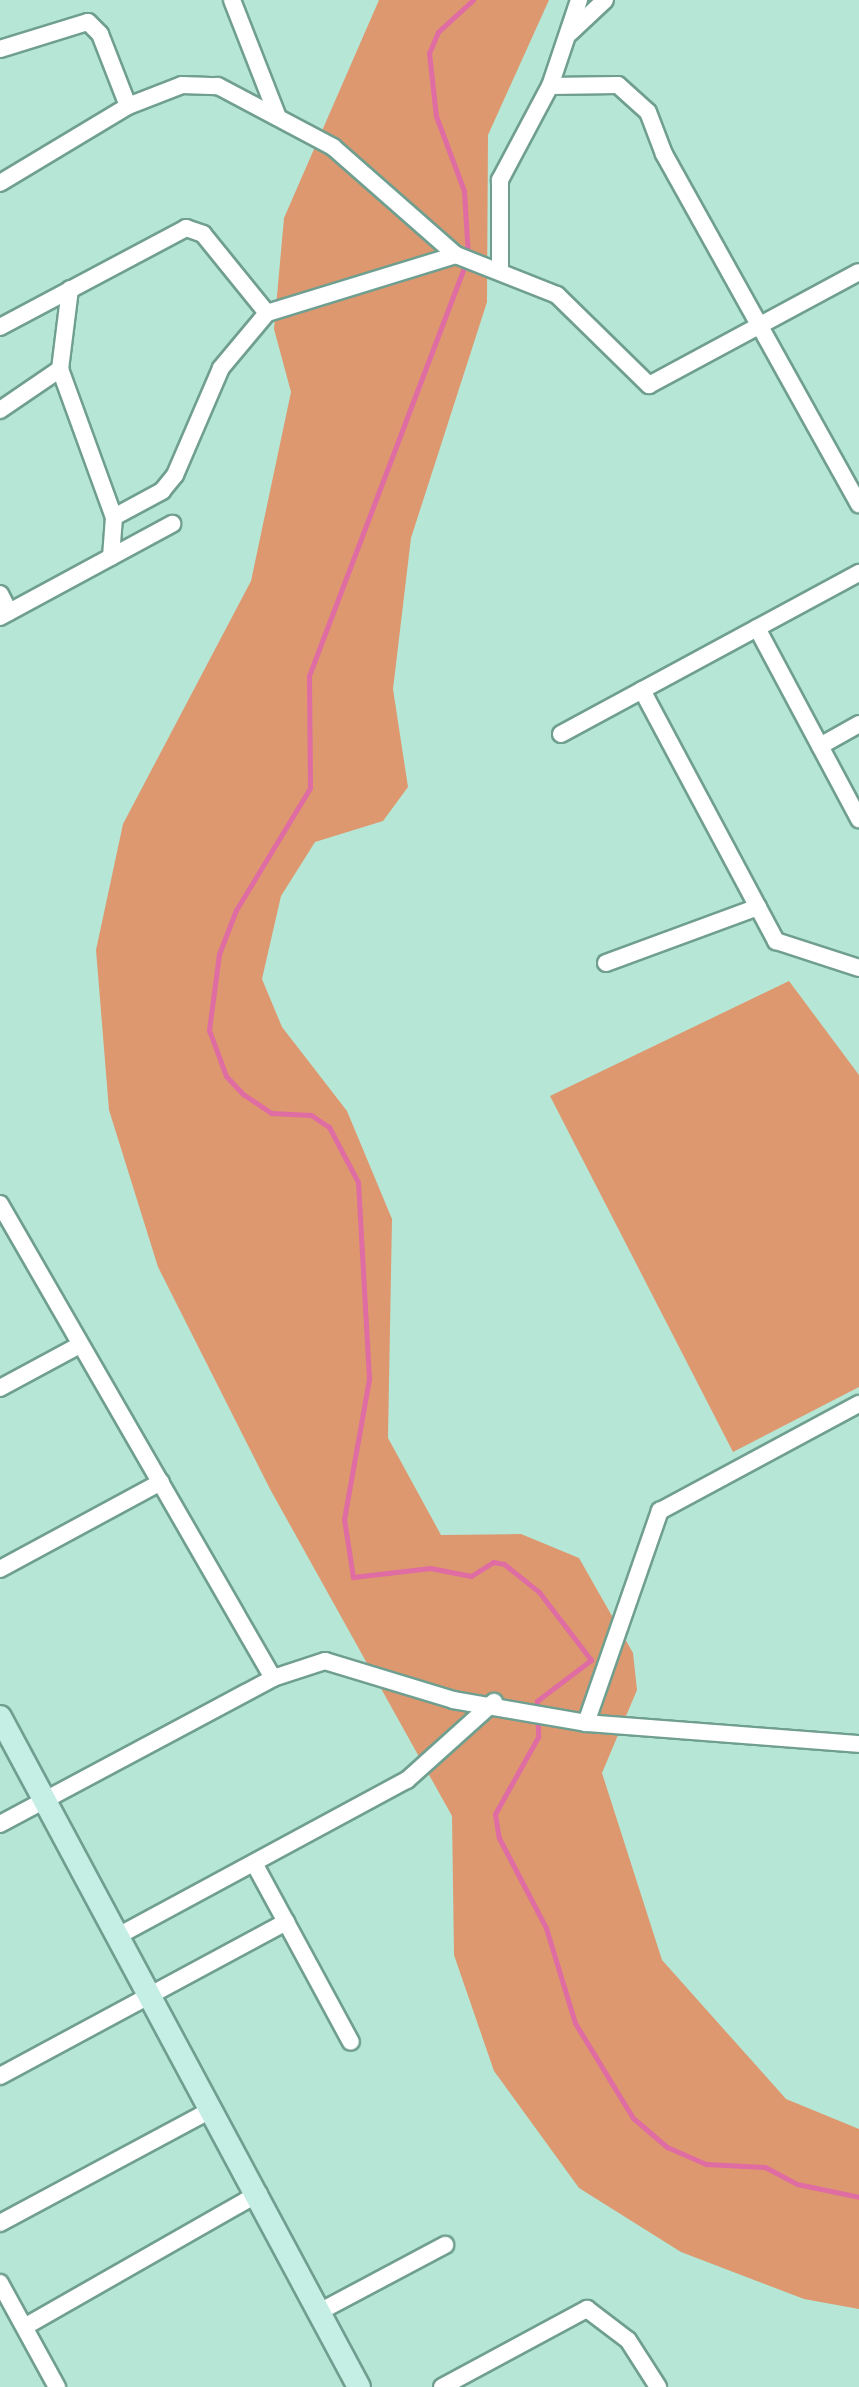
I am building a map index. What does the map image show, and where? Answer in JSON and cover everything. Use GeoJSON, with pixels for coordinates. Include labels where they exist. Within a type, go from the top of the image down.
{"type":"FeatureCollection","features":[{"type":"Feature","properties":{"kind":"street"},"geometry":{"type":"LineString","coordinates":[[232,0],[277,115]]}},
{"type":"Feature","properties":{"kind":"street"},"geometry":{"type":"LineString","coordinates":[[500,268],[500,180],[550,86],[579,0]]}},
{"type":"Feature","properties":{"kind":"street"},"geometry":{"type":"LineString","coordinates":[[569,34],[605,0]]}},
{"type":"Feature","properties":{"kind":"street"},"geometry":{"type":"LineString","coordinates":[[0,49],[88,22],[100,34],[128,106]]}},
{"type":"Feature","properties":{"kind":"street"},"geometry":{"type":"LineString","coordinates":[[0,183],[128,106],[182,85],[218,86],[333,147],[456,255],[500,268],[557,295],[649,385],[859,272]]}},
{"type":"Feature","properties":{"kind":"street"},"geometry":{"type":"LineString","coordinates":[[550,86],[618,85],[648,112],[664,154],[763,323],[859,504]]}},
{"type":"Feature","properties":{"kind":"street"},"geometry":{"type":"LineString","coordinates":[[0,327],[186,228],[203,234],[267,313]]}},
{"type":"Feature","properties":{"kind":"street"},"geometry":{"type":"LineString","coordinates":[[114,517],[162,491],[175,475],[221,368],[267,313],[456,255]]}},
{"type":"Feature","properties":{"kind":"street"},"geometry":{"type":"LineString","coordinates":[[70,289],[60,369],[114,517],[111,557]]}},
{"type":"Feature","properties":{"kind":"street"},"geometry":{"type":"LineString","coordinates":[[0,410],[60,369]]}},
{"type":"Feature","properties":{"kind":"street"},"geometry":{"type":"LineString","coordinates":[[0,594],[4,615],[172,524]]}},
{"type":"Feature","properties":{"kind":"street"},"geometry":{"type":"LineString","coordinates":[[561,734],[859,573]]}},
{"type":"Feature","properties":{"kind":"street"},"geometry":{"type":"LineString","coordinates":[[757,628],[859,819]]}},
{"type":"Feature","properties":{"kind":"street"},"geometry":{"type":"LineString","coordinates":[[642,690],[776,941],[859,968]]}},
{"type":"Feature","properties":{"kind":"street"},"geometry":{"type":"LineString","coordinates":[[820,746],[859,724]]}},
{"type":"Feature","properties":{"kind":"street"},"geometry":{"type":"LineString","coordinates":[[606,963],[758,907]]}},
{"type":"Feature","properties":{"kind":"street"},"geometry":{"type":"LineString","coordinates":[[0,1204],[78,1346],[161,1482],[273,1678]]}},
{"type":"Feature","properties":{"kind":"street"},"geometry":{"type":"LineString","coordinates":[[0,1388],[78,1346]]}},
{"type":"Feature","properties":{"kind":"street"},"geometry":{"type":"LineString","coordinates":[[586,1723],[660,1511],[859,1404]]}},
{"type":"Feature","properties":{"kind":"street"},"geometry":{"type":"LineString","coordinates":[[0,1569],[161,1482]]}},
{"type":"Feature","properties":{"kind":"street"},"geometry":{"type":"LineString","coordinates":[[0,1824],[273,1678],[325,1661],[453,1700],[494,1702],[586,1723],[859,1744]]}},
{"type":"Feature","properties":{"kind":"street"},"geometry":{"type":"LineString","coordinates":[[118,1936],[407,1780],[494,1702]]}},
{"type":"Feature","properties":{"kind":"street"},"geometry":{"type":"LineString","coordinates":[[0,1717],[211,2110],[259,2193],[359,2387]]}},
{"type":"Feature","properties":{"kind":"street"},"geometry":{"type":"LineString","coordinates":[[254,1863],[351,2042]]}},
{"type":"Feature","properties":{"kind":"street"},"geometry":{"type":"LineString","coordinates":[[0,2076],[286,1922]]}},
{"type":"Feature","properties":{"kind":"street"},"geometry":{"type":"LineString","coordinates":[[0,2223],[211,2110]]}},
{"type":"Feature","properties":{"kind":"street"},"geometry":{"type":"LineString","coordinates":[[26,2326],[259,2193]]}},
{"type":"Feature","properties":{"kind":"street"},"geometry":{"type":"LineString","coordinates":[[319,2312],[445,2245]]}},
{"type":"Feature","properties":{"kind":"street"},"geometry":{"type":"LineString","coordinates":[[0,2283],[57,2387]]}},
{"type":"Feature","properties":{"kind":"street"},"geometry":{"type":"LineString","coordinates":[[442,2387],[587,2309],[628,2340],[658,2387]]}},
{"type":"Feature","properties":{"kind":"shaded area"},"geometry":{"type":"Polygon","coordinates":[[[379,0],[549,0],[488,135],[487,302],[411,538],[393,689],[408,787],[383,821],[315,842],[281,896],[262,979],[282,1027],[347,1111],[392,1219],[388,1438],[441,1535],[521,1534],[579,1558],[633,1653],[637,1690],[602,1773],[662,1960],[786,2099],[859,2129],[859,2309],[804,2299],[681,2252],[579,2188],[494,2071],[454,1955],[452,1816],[270,1489],[158,1267],[109,1110],[96,950],[123,824],[251,581],[291,392],[274,329],[284,218],[379,0]]]}},
{"type":"Feature","properties":{"kind":"shaded area"},"geometry":{"type":"Polygon","coordinates":[[[789,981],[859,1075],[859,1387],[733,1452],[550,1096],[789,981]]]}},
{"type":"Feature","properties":{"kind":"waterway"},"geometry":{"type":"LineString","coordinates":[[473,0],[438,32],[429,53],[436,116],[464,191],[468,257],[309,676],[310,788],[236,910],[219,954],[209,1030],[226,1076],[243,1094],[271,1113],[311,1115],[329,1127],[358,1182],[369,1379],[344,1519],[353,1577],[430,1568],[471,1576],[493,1562],[504,1564],[539,1592],[591,1660],[537,1701],[538,1737],[495,1814],[499,1838],[546,1928],[575,2023],[633,2118],[667,2147],[706,2164],[765,2167],[797,2184],[859,2197]]}}]}
